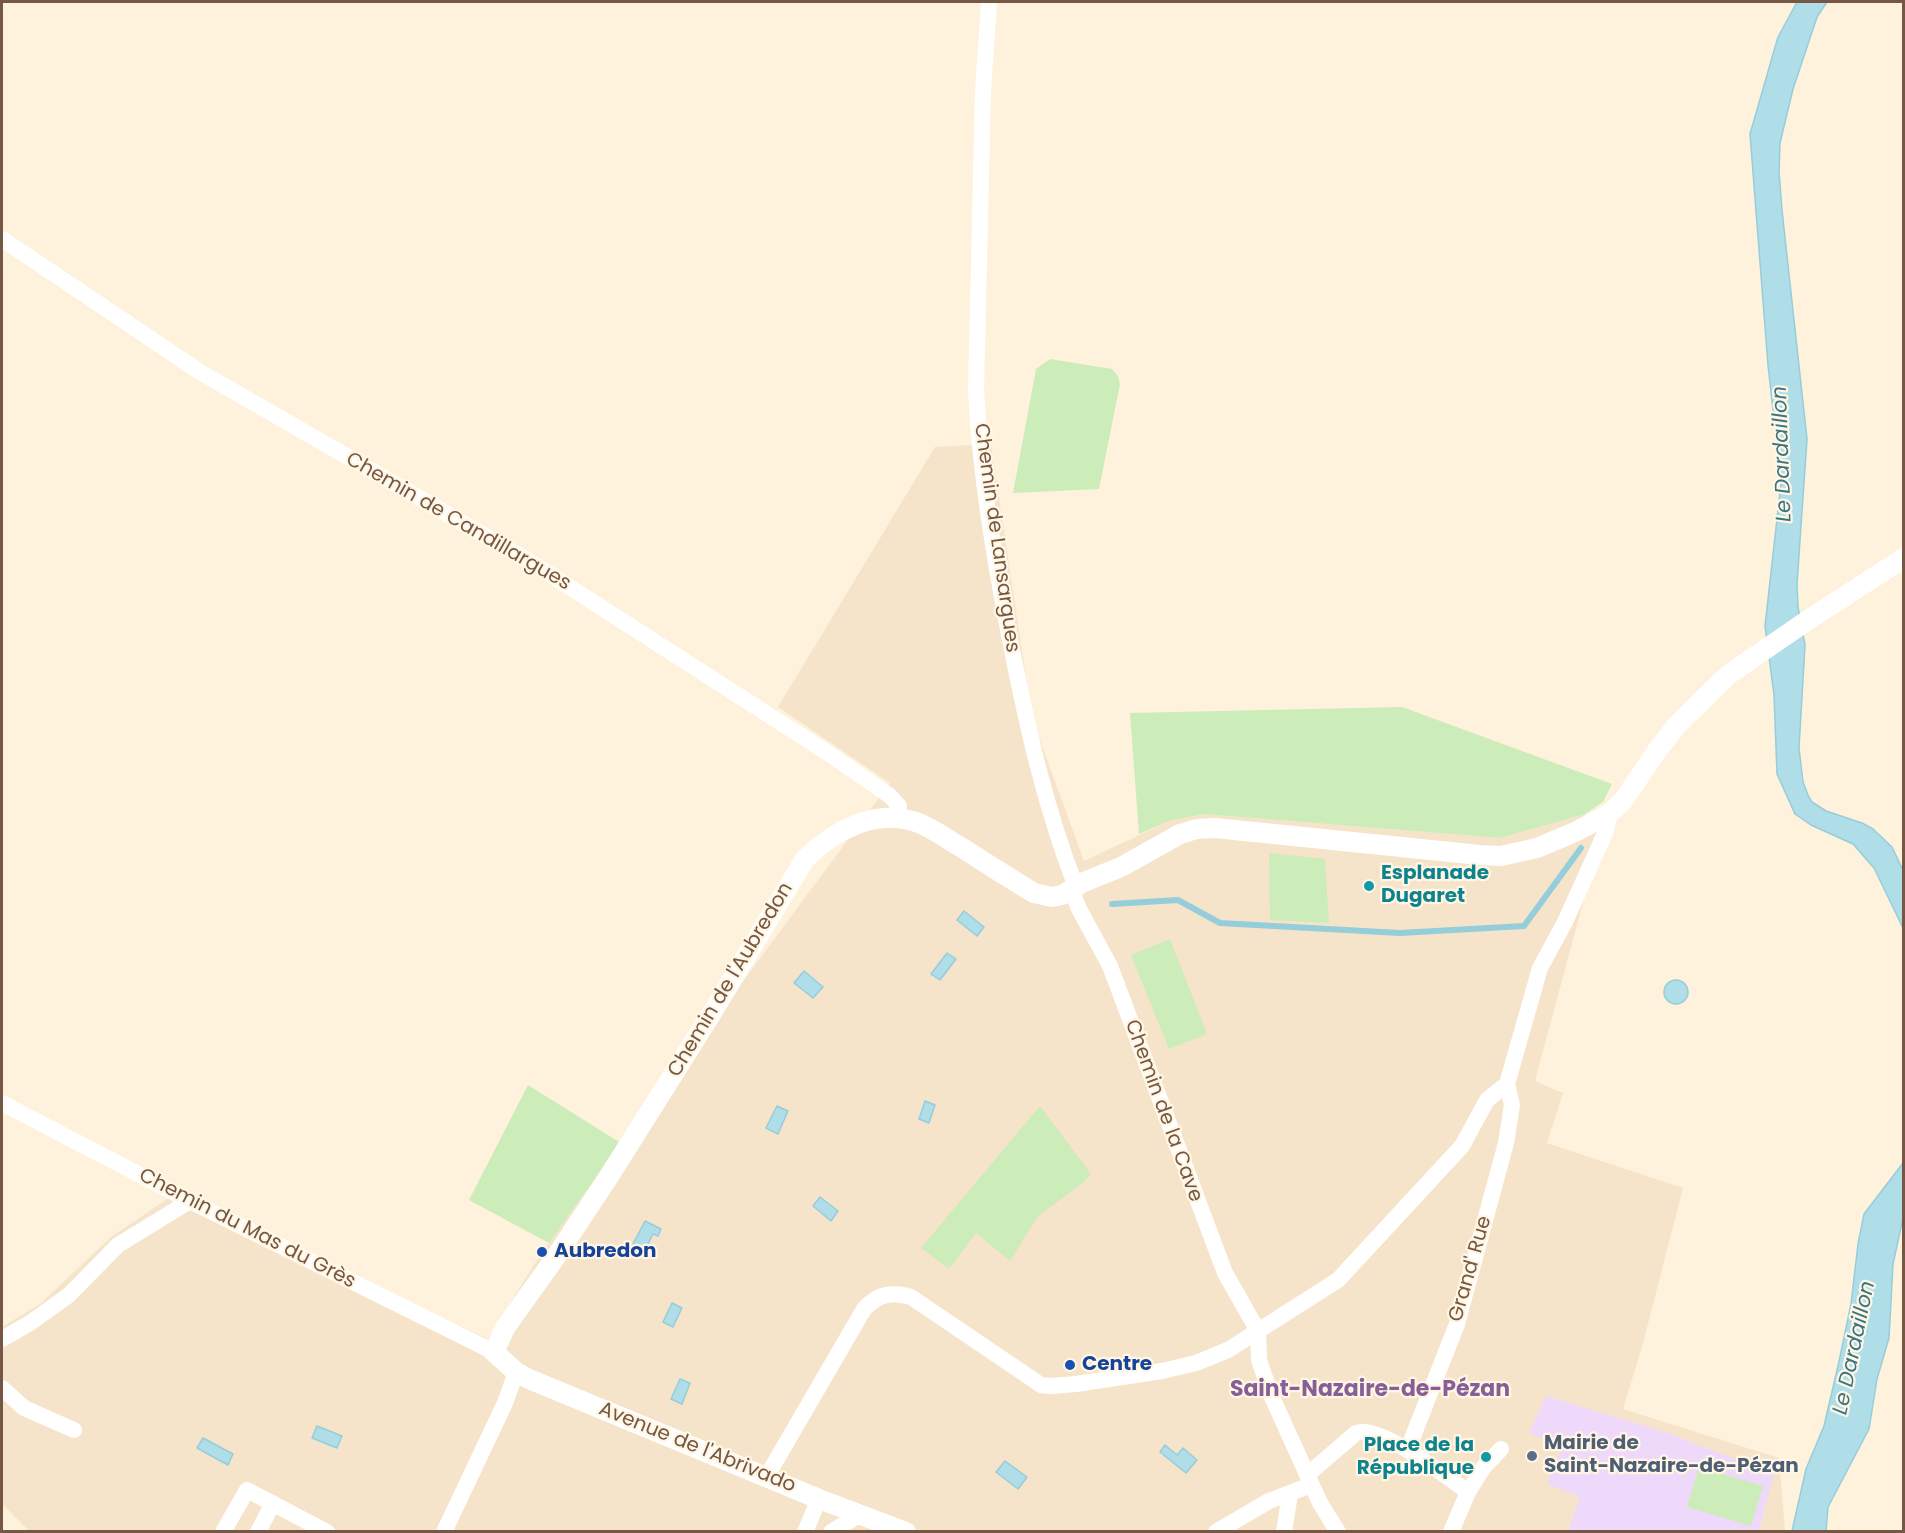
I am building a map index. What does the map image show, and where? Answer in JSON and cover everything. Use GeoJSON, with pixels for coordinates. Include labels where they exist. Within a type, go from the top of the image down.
{"type":"FeatureCollection","features":[{"type":"Feature","properties":{"kind":"street","name":"Chemin de Lansargues"},"geometry":{"type":"LineString","coordinates":[[989,2],[982,114],[976,390],[978,433],[997,574],[1029,738],[1073,888]]}},
{"type":"Feature","properties":{"kind":"street","name":"Chemin de Candillargues"},"geometry":{"type":"LineString","coordinates":[[2,239],[200,372],[529,561],[821,749],[890,796],[899,806],[898,818]]}},
{"type":"Feature","properties":{"kind":"street"},"geometry":{"type":"LineString","coordinates":[[767,1476],[864,1309],[873,1300],[886,1294],[899,1293],[911,1297],[1041,1384],[1051,1386],[1162,1371],[1196,1363],[1228,1350],[1338,1280],[1462,1146],[1487,1100],[1507,1084],[1540,968],[1565,922],[1605,822],[1623,801],[1677,725],[1728,675],[1904,558]]}},
{"type":"Feature","properties":{"kind":"street","name":"Chemin de l'Aubredon"},"geometry":{"type":"LineString","coordinates":[[494,1352],[505,1328],[555,1258],[614,1168],[805,860],[829,838],[857,823],[898,818],[932,829],[1034,893],[1052,897],[1062,895],[1121,867],[1180,834],[1197,830],[1215,828],[1501,856],[1554,842],[1605,822]]}},
{"type":"Feature","properties":{"kind":"street","name":"Chemin de la Cave"},"geometry":{"type":"LineString","coordinates":[[1073,888],[1079,909],[1110,966],[1225,1273],[1258,1331]]}},
{"type":"Feature","properties":{"kind":"street","name":"Grand' Rue"},"geometry":{"type":"LineString","coordinates":[[1408,1449],[1456,1324],[1488,1210],[1506,1143],[1512,1106],[1507,1084]]}},
{"type":"Feature","properties":{"kind":"street","name":"Chemin du Mas du Grès"},"geometry":{"type":"LineString","coordinates":[[2,1103],[190,1201],[494,1352]]}},
{"type":"Feature","properties":{"kind":"street"},"geometry":{"type":"LineString","coordinates":[[2,1339],[30,1323],[69,1295],[118,1245],[190,1201]]}},
{"type":"Feature","properties":{"kind":"street"},"geometry":{"type":"LineString","coordinates":[[1258,1331],[1259,1360],[1271,1395],[1309,1480],[1338,1532]]}},
{"type":"Feature","properties":{"kind":"street","name":"Avenue de l'Abrivado"},"geometry":{"type":"LineString","coordinates":[[494,1352],[516,1372],[529,1379],[819,1499],[906,1532]]}},
{"type":"Feature","properties":{"kind":"street"},"geometry":{"type":"LineString","coordinates":[[444,1532],[505,1403],[516,1372]]}},
{"type":"Feature","properties":{"kind":"street"},"geometry":{"type":"LineString","coordinates":[[2,1388],[24,1408],[74,1430]]}},
{"type":"Feature","properties":{"kind":"street"},"geometry":{"type":"LineString","coordinates":[[1216,1532],[1269,1501],[1290,1494],[1309,1480],[1361,1431],[1408,1449],[1468,1492]]}},
{"type":"Feature","properties":{"kind":"street"},"geometry":{"type":"LineString","coordinates":[[1451,1532],[1468,1492],[1483,1468],[1501,1449]]}},
{"type":"Feature","properties":{"kind":"street"},"geometry":{"type":"LineString","coordinates":[[224,1532],[247,1490],[327,1532]]}},
{"type":"Feature","properties":{"kind":"street"},"geometry":{"type":"LineString","coordinates":[[1284,1532],[1290,1494]]}},
{"type":"Feature","properties":{"kind":"street"},"geometry":{"type":"LineString","coordinates":[[805,1532],[819,1499]]}},
{"type":"Feature","properties":{"kind":"street"},"geometry":{"type":"LineString","coordinates":[[258,1532],[273,1503]]}},
{"type":"Feature","properties":{"kind":"street"},"geometry":{"type":"LineString","coordinates":[[831,1532],[861,1514]]}},
{"type":"Feature","properties":{"kind":"shaded area"},"geometry":{"type":"Polygon","coordinates":[[[991,444],[1032,718],[1084,861],[1169,821],[1203,814],[1500,838],[1585,814],[1603,828],[1535,1081],[1563,1093],[1547,1143],[1683,1188],[1642,1347],[1623,1409],[1779,1458],[1785,1531],[30,1532],[2,1504],[2,1327],[40,1304],[111,1237],[176,1193],[488,1339],[542,1252],[890,783],[778,707],[935,447],[991,444]]]}},
{"type":"Feature","properties":{"kind":"shaded area"},"geometry":{"type":"Polygon","coordinates":[[[1546,1396],[1662,1431],[1774,1474],[1759,1531],[1568,1531],[1580,1497],[1547,1484],[1562,1447],[1529,1433],[1546,1396]]]}},
{"type":"Feature","properties":{"kind":"green space"},"geometry":{"type":"Polygon","coordinates":[[[1050,359],[1112,369],[1118,376],[1120,384],[1099,489],[1013,493],[1036,369],[1050,359]]]}},
{"type":"Feature","properties":{"kind":"green space"},"geometry":{"type":"Polygon","coordinates":[[[1402,707],[1612,784],[1603,802],[1585,814],[1500,838],[1203,814],[1169,821],[1139,834],[1130,713],[1402,707]]]}},
{"type":"Feature","properties":{"kind":"green space"},"geometry":{"type":"Polygon","coordinates":[[[1269,853],[1325,859],[1329,923],[1270,920],[1269,853]]]}},
{"type":"Feature","properties":{"kind":"green space"},"geometry":{"type":"Polygon","coordinates":[[[1170,939],[1207,1034],[1169,1049],[1131,955],[1170,939]]]}},
{"type":"Feature","properties":{"kind":"green space"},"geometry":{"type":"Polygon","coordinates":[[[528,1085],[619,1142],[549,1243],[469,1200],[528,1085]]]}},
{"type":"Feature","properties":{"kind":"green space"},"geometry":{"type":"Polygon","coordinates":[[[1040,1106],[1091,1174],[1084,1182],[1038,1216],[1010,1261],[976,1233],[949,1269],[921,1248],[1040,1106]]]}},
{"type":"Feature","properties":{"kind":"green space"},"geometry":{"type":"Polygon","coordinates":[[[1699,1467],[1763,1486],[1751,1526],[1687,1507],[1699,1467]]]}},
{"type":"Feature","properties":{"kind":"water","name":"Le Dardaillon"},"geometry":{"type":"Polygon","coordinates":[[[1797,2],[1827,2],[1817,17],[1793,89],[1780,143],[1779,172],[1782,210],[1807,439],[1797,584],[1798,607],[1805,645],[1799,748],[1803,782],[1812,802],[1826,811],[1873,829],[1892,847],[1903,870],[1903,928],[1874,868],[1853,844],[1811,825],[1795,814],[1777,774],[1774,695],[1765,626],[1781,483],[1768,365],[1750,134],[1778,37],[1797,2]]]}},
{"type":"Feature","properties":{"kind":"water"},"geometry":{"type":"Polygon","coordinates":[[[964,911],[984,927],[977,936],[957,920],[964,911]]]}},
{"type":"Feature","properties":{"kind":"water"},"geometry":{"type":"Polygon","coordinates":[[[947,953],[956,959],[940,980],[931,974],[947,953]]]}},
{"type":"Feature","properties":{"kind":"water"},"geometry":{"type":"Polygon","coordinates":[[[804,971],[823,987],[813,998],[794,983],[804,971]]]}},
{"type":"Feature","properties":{"kind":"water"},"geometry":{"type":"Polygon","coordinates":[[[1676,980],[1684,984],[1688,992],[1684,1000],[1676,1004],[1668,1000],[1664,992],[1668,984],[1676,980]]]}},
{"type":"Feature","properties":{"kind":"water"},"geometry":{"type":"Polygon","coordinates":[[[925,1101],[935,1105],[929,1123],[919,1119],[925,1101]]]}},
{"type":"Feature","properties":{"kind":"water"},"geometry":{"type":"Polygon","coordinates":[[[777,1106],[788,1111],[778,1134],[766,1128],[777,1106]]]}},
{"type":"Feature","properties":{"kind":"water","name":"Le Dardaillon"},"geometry":{"type":"Polygon","coordinates":[[[1903,1163],[1903,1218],[1893,1264],[1889,1338],[1877,1379],[1869,1429],[1828,1507],[1826,1531],[1792,1531],[1806,1469],[1824,1426],[1838,1366],[1851,1304],[1864,1214],[1903,1163]]]}},
{"type":"Feature","properties":{"kind":"water"},"geometry":{"type":"Polygon","coordinates":[[[820,1197],[838,1211],[831,1221],[813,1206],[820,1197]]]}},
{"type":"Feature","properties":{"kind":"water"},"geometry":{"type":"Polygon","coordinates":[[[645,1221],[661,1229],[658,1236],[653,1234],[645,1250],[633,1244],[645,1221]]]}},
{"type":"Feature","properties":{"kind":"water"},"geometry":{"type":"Polygon","coordinates":[[[672,1303],[682,1308],[673,1327],[663,1322],[672,1303]]]}},
{"type":"Feature","properties":{"kind":"water"},"geometry":{"type":"Polygon","coordinates":[[[680,1379],[690,1383],[682,1404],[671,1399],[680,1379]]]}},
{"type":"Feature","properties":{"kind":"water"},"geometry":{"type":"Polygon","coordinates":[[[317,1426],[342,1436],[337,1448],[312,1438],[317,1426]]]}},
{"type":"Feature","properties":{"kind":"water"},"geometry":{"type":"Polygon","coordinates":[[[203,1438],[233,1454],[228,1465],[197,1448],[203,1438]]]}},
{"type":"Feature","properties":{"kind":"water"},"geometry":{"type":"Polygon","coordinates":[[[1165,1445],[1177,1455],[1183,1448],[1197,1460],[1186,1473],[1160,1452],[1165,1445]]]}},
{"type":"Feature","properties":{"kind":"water"},"geometry":{"type":"Polygon","coordinates":[[[1005,1461],[1027,1477],[1018,1489],[996,1472],[1005,1461]]]}},
{"type":"Feature","properties":{"kind":"waterway"},"geometry":{"type":"LineString","coordinates":[[1112,904],[1178,900],[1220,923],[1400,933],[1524,926],[1581,848]]}},
{"type":"Feature","properties":{"kind":"place","name":"Esplanade Dugaret"},"geometry":{"type":"Point","coordinates":[1369,886]}},
{"type":"Feature","properties":{"kind":"place","name":"Aubredon"},"geometry":{"type":"Point","coordinates":[542,1252]}},
{"type":"Feature","properties":{"kind":"place","name":"Centre"},"geometry":{"type":"Point","coordinates":[1070,1365]}},
{"type":"Feature","properties":{"kind":"place","name":"Mairie de Saint-Nazaire-de-Pézan"},"geometry":{"type":"Point","coordinates":[1532,1456]}},
{"type":"Feature","properties":{"kind":"place","name":"Place de la République"},"geometry":{"type":"Point","coordinates":[1486,1457]}},
{"type":"Feature","properties":{"kind":"district","name":"Saint-Nazaire-de-Pézan"},"geometry":{"type":"Point","coordinates":[1370,1390]}}]}
